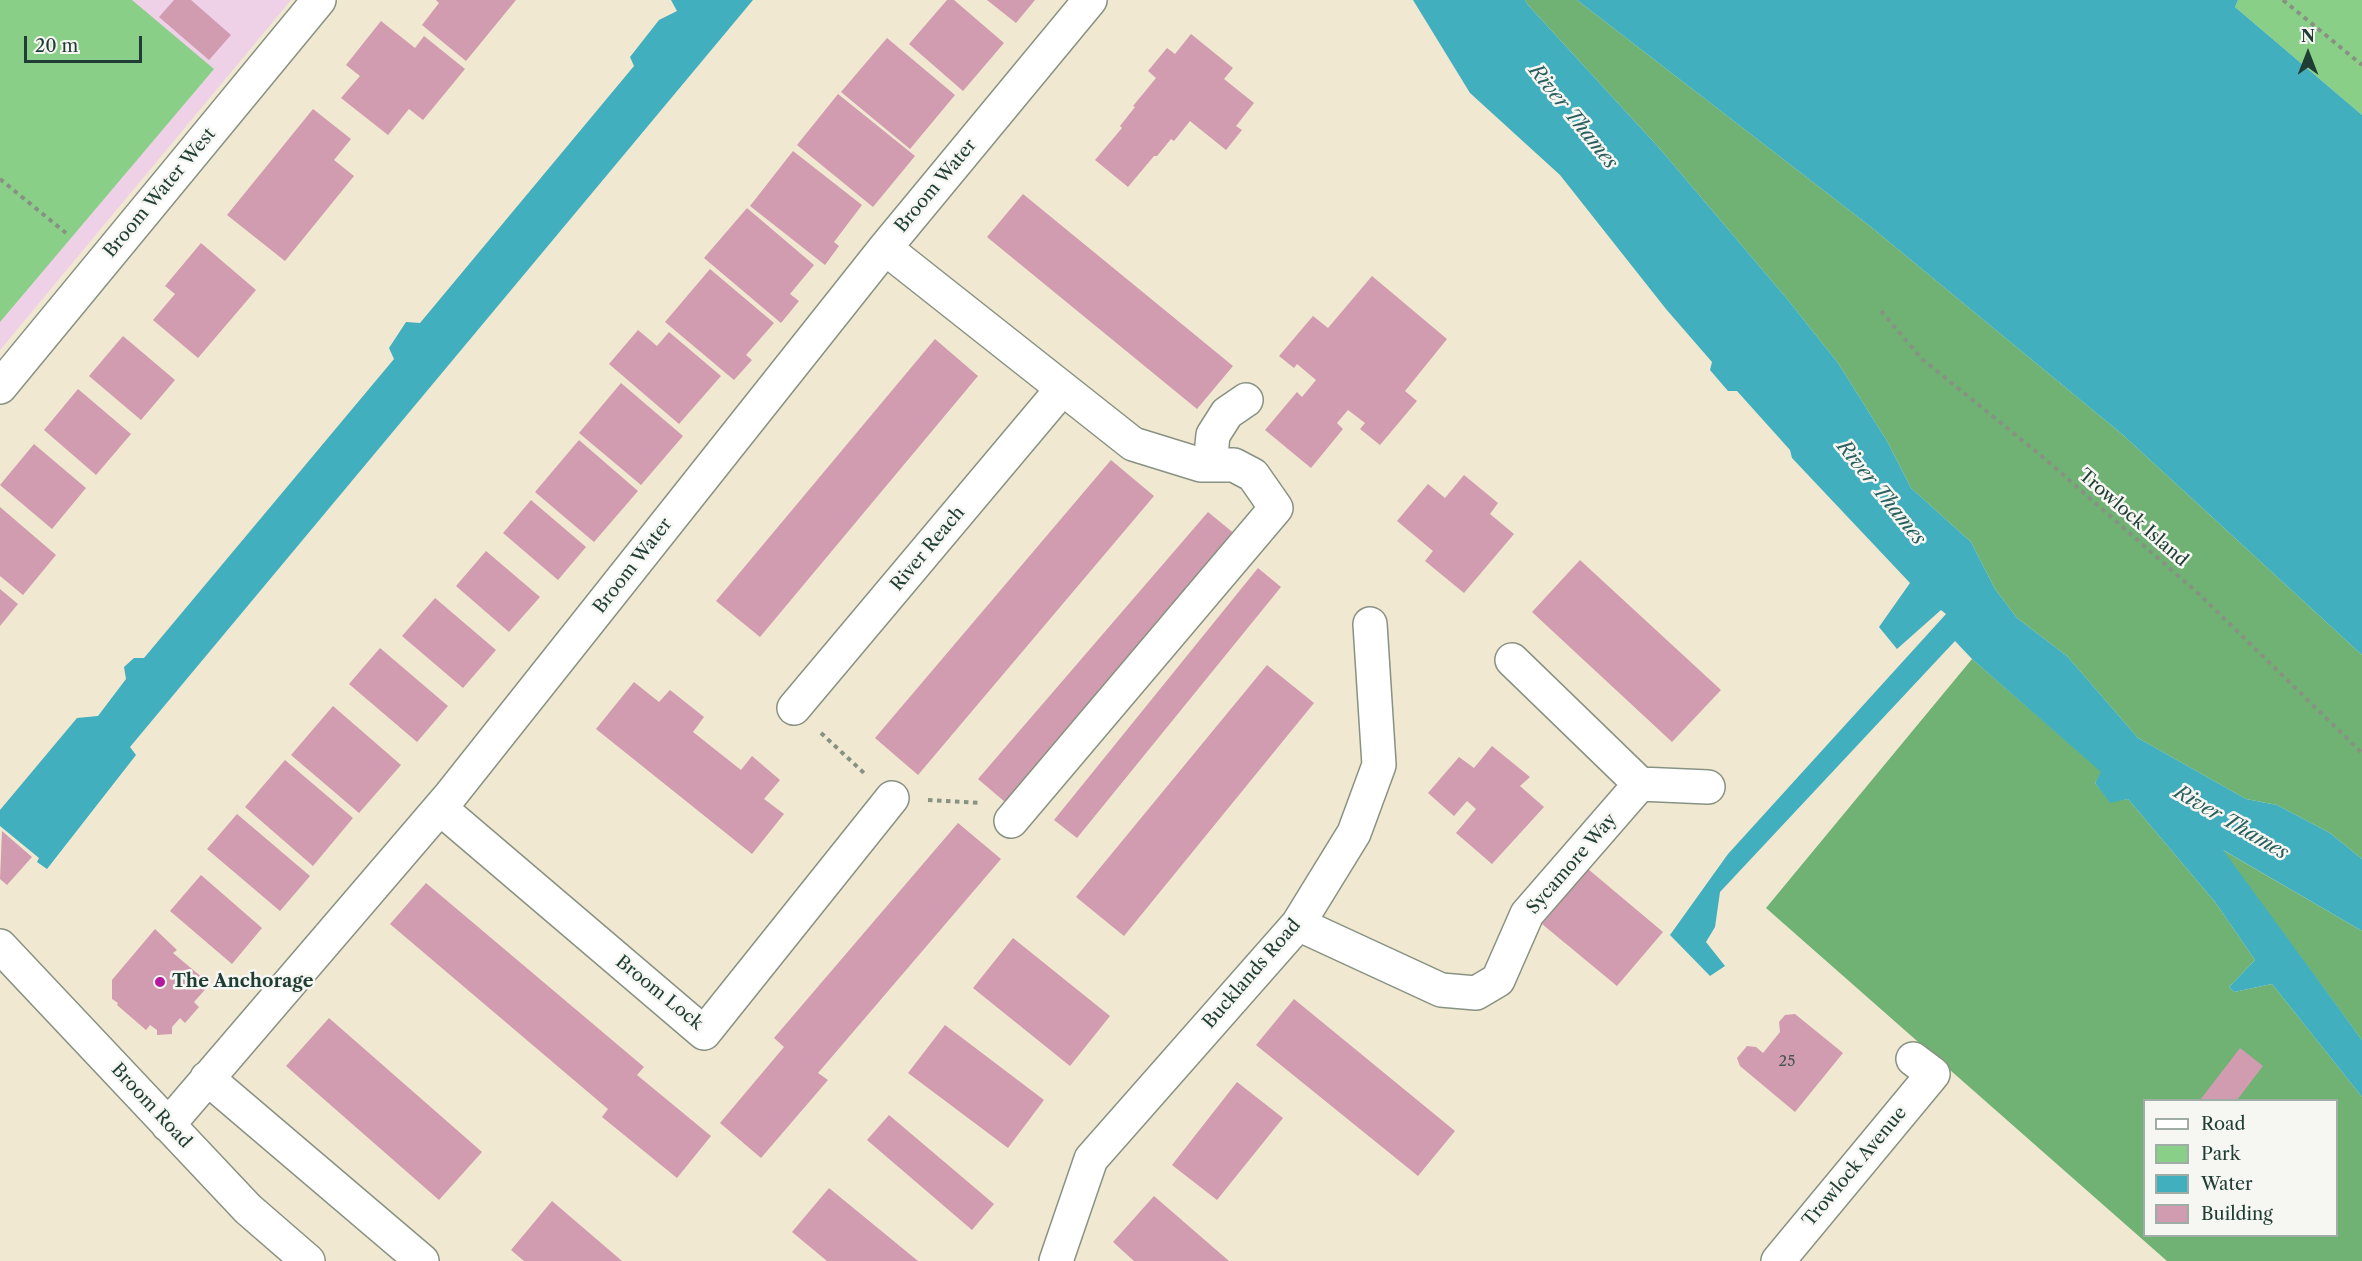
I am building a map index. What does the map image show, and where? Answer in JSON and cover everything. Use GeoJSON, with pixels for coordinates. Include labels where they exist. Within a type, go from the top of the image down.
{"type":"FeatureCollection","features":[{"type":"Feature","properties":{"kind":"street","name":"Broom Water West"},"geometry":{"type":"LineString","coordinates":[[0,387],[319,0]]}},
{"type":"Feature","properties":{"kind":"street","name":"Broom Water"},"geometry":{"type":"LineString","coordinates":[[168,1125],[440,808],[885,248],[1090,0]]}},
{"type":"Feature","properties":{"kind":"street"},"geometry":{"type":"LineString","coordinates":[[885,248],[1133,444],[1205,465],[1234,465],[1253,475],[1276,508],[1011,821]]}},
{"type":"Feature","properties":{"kind":"street","name":"River Reach"},"geometry":{"type":"LineString","coordinates":[[794,708],[1062,389]]}},
{"type":"Feature","properties":{"kind":"street"},"geometry":{"type":"LineString","coordinates":[[1205,465],[1213,435],[1227,413],[1246,400]]}},
{"type":"Feature","properties":{"kind":"street","name":"Bucklands Road"},"geometry":{"type":"LineString","coordinates":[[1056,1261],[1091,1160],[1298,924],[1354,833],[1379,765],[1370,624]]}},
{"type":"Feature","properties":{"kind":"street"},"geometry":{"type":"LineString","coordinates":[[1512,660],[1640,784],[1708,788]]}},
{"type":"Feature","properties":{"kind":"street","name":"Sycamore Way"},"geometry":{"type":"LineString","coordinates":[[1298,924],[1441,990],[1476,993],[1498,980],[1527,914],[1640,784]]}},
{"type":"Feature","properties":{"kind":"street","name":"Broom Lock"},"geometry":{"type":"LineString","coordinates":[[440,808],[705,1034],[892,798]]}},
{"type":"Feature","properties":{"kind":"street","name":"Broom Road"},"geometry":{"type":"LineString","coordinates":[[0,946],[248,1209],[308,1261]]}},
{"type":"Feature","properties":{"kind":"street","name":"Trowlock Avenue"},"geometry":{"type":"LineString","coordinates":[[1778,1261],[1932,1074]]}},
{"type":"Feature","properties":{"kind":"street"},"geometry":{"type":"LineString","coordinates":[[207,1078],[422,1261]]}},
{"type":"Feature","properties":{"kind":"path"},"geometry":{"type":"LineString","coordinates":[[2283,0],[2362,66]]}},
{"type":"Feature","properties":{"kind":"path"},"geometry":{"type":"LineString","coordinates":[[2291,6],[2296,0]]}},
{"type":"Feature","properties":{"kind":"path"},"geometry":{"type":"LineString","coordinates":[[0,179],[66,233]]}},
{"type":"Feature","properties":{"kind":"path","name":"Trowlock Island"},"geometry":{"type":"LineString","coordinates":[[1881,311],[1922,359],[2044,458],[2200,595],[2362,753]]}},
{"type":"Feature","properties":{"kind":"path"},"geometry":{"type":"LineString","coordinates":[[794,708],[892,798],[981,803],[1011,821]]}},
{"type":"Feature","properties":{"kind":"shaded area"},"geometry":{"type":"Polygon","coordinates":[[[0,0],[291,0],[0,350],[0,0]]]}},
{"type":"Feature","properties":{"kind":"green space"},"geometry":{"type":"Polygon","coordinates":[[[0,0],[132,0],[214,69],[0,322],[0,0]]]}},
{"type":"Feature","properties":{"kind":"green space"},"geometry":{"type":"Polygon","coordinates":[[[1525,0],[1577,0],[1871,227],[2123,435],[2362,655],[2362,859],[2330,833],[2277,805],[2246,799],[2138,738],[2067,656],[2017,618],[1995,589],[1971,542],[1911,488],[1887,441],[1838,363],[1788,300],[1661,150],[1525,0]]]}},
{"type":"Feature","properties":{"kind":"green space"},"geometry":{"type":"Polygon","coordinates":[[[2238,0],[2362,0],[2362,115],[2235,7],[2238,0]]]}},
{"type":"Feature","properties":{"kind":"green space"},"geometry":{"type":"Polygon","coordinates":[[[1972,659],[2102,772],[2095,783],[2110,802],[2128,799],[2215,902],[2255,960],[2229,987],[2234,992],[2272,984],[2362,1097],[2362,1261],[2167,1261],[1766,908],[1972,659]]]}},
{"type":"Feature","properties":{"kind":"green space"},"geometry":{"type":"Polygon","coordinates":[[[2221,849],[2362,931],[2362,1040],[2221,849]]]}},
{"type":"Feature","properties":{"kind":"water"},"geometry":{"type":"Polygon","coordinates":[[[671,0],[753,0],[130,747],[136,755],[47,869],[37,862],[39,858],[0,826],[0,810],[77,718],[98,716],[126,679],[124,667],[134,658],[144,658],[394,359],[389,348],[406,322],[420,323],[634,66],[630,57],[659,20],[677,11],[671,0]]]}},
{"type":"Feature","properties":{"kind":"water","name":"River Thames"},"geometry":{"type":"Polygon","coordinates":[[[1413,0],[1525,0],[1661,150],[1788,300],[1838,363],[1887,441],[1911,488],[1971,542],[1995,589],[2017,618],[2067,656],[2138,738],[2246,799],[2277,805],[2330,833],[2362,859],[2362,931],[2223,850],[2362,1040],[2362,1097],[2272,984],[2234,992],[2229,987],[2255,960],[2215,902],[2128,799],[2110,803],[2095,783],[2101,772],[1972,659],[1955,641],[1720,892],[1715,927],[1706,942],[1725,966],[1710,976],[1670,935],[1728,854],[1946,614],[1941,610],[1897,649],[1879,627],[1910,583],[1792,458],[1790,450],[1737,391],[1728,391],[1710,370],[1712,362],[1666,309],[1560,175],[1470,93],[1413,0]]]}},
{"type":"Feature","properties":{"kind":"water"},"geometry":{"type":"Polygon","coordinates":[[[1577,0],[2238,0],[2235,7],[2362,115],[2362,655],[2123,435],[1871,227],[1577,0]]]}},
{"type":"Feature","properties":{"kind":"building"},"geometry":{"type":"Polygon","coordinates":[[[174,0],[191,0],[231,35],[209,60],[159,17],[174,0]]]}},
{"type":"Feature","properties":{"kind":"building"},"geometry":{"type":"Polygon","coordinates":[[[436,0],[516,0],[466,61],[422,25],[439,3],[436,0]]]}},
{"type":"Feature","properties":{"kind":"building"},"geometry":{"type":"Polygon","coordinates":[[[947,0],[954,0],[1004,43],[963,91],[909,44],[947,0]]]}},
{"type":"Feature","properties":{"kind":"building"},"geometry":{"type":"Polygon","coordinates":[[[987,0],[1035,0],[1016,23],[987,0]]]}},
{"type":"Feature","properties":{"kind":"building"},"geometry":{"type":"Polygon","coordinates":[[[381,21],[415,48],[424,36],[465,69],[423,120],[409,109],[388,135],[341,98],[360,76],[346,65],[381,21]]]}},
{"type":"Feature","properties":{"kind":"building"},"geometry":{"type":"Polygon","coordinates":[[[1191,34],[1233,68],[1224,79],[1254,103],[1236,126],[1242,130],[1226,150],[1190,121],[1174,141],[1171,139],[1157,156],[1154,156],[1128,187],[1095,160],[1122,128],[1120,126],[1135,107],[1133,106],[1156,78],[1148,71],[1167,48],[1175,54],[1191,34]]]}},
{"type":"Feature","properties":{"kind":"building"},"geometry":{"type":"Polygon","coordinates":[[[887,38],[955,95],[910,149],[841,92],[887,38]]]}},
{"type":"Feature","properties":{"kind":"building"},"geometry":{"type":"Polygon","coordinates":[[[838,94],[915,156],[873,207],[797,145],[838,94]]]}},
{"type":"Feature","properties":{"kind":"building"},"geometry":{"type":"Polygon","coordinates":[[[313,109],[351,139],[334,160],[354,176],[285,261],[227,215],[313,109]]]}},
{"type":"Feature","properties":{"kind":"building"},"geometry":{"type":"Polygon","coordinates":[[[793,151],[862,205],[834,242],[839,246],[825,265],[750,206],[793,151]]]}},
{"type":"Feature","properties":{"kind":"building"},"geometry":{"type":"Polygon","coordinates":[[[1023,194],[1233,366],[1197,409],[987,237],[1023,194]]]}},
{"type":"Feature","properties":{"kind":"building"},"geometry":{"type":"Polygon","coordinates":[[[747,208],[814,265],[790,294],[799,301],[781,323],[704,258],[747,208]]]}},
{"type":"Feature","properties":{"kind":"building"},"geometry":{"type":"Polygon","coordinates":[[[201,243],[256,290],[198,358],[153,320],[175,294],[165,286],[201,243]]]}},
{"type":"Feature","properties":{"kind":"building"},"geometry":{"type":"Polygon","coordinates":[[[710,269],[774,323],[746,355],[752,360],[734,380],[665,322],[710,269]]]}},
{"type":"Feature","properties":{"kind":"building"},"geometry":{"type":"Polygon","coordinates":[[[1372,276],[1447,339],[1405,391],[1417,401],[1380,445],[1360,429],[1365,423],[1348,410],[1337,423],[1343,429],[1311,468],[1265,430],[1297,392],[1302,397],[1316,380],[1297,364],[1294,368],[1279,356],[1313,316],[1328,328],[1372,276]]]}},
{"type":"Feature","properties":{"kind":"building"},"geometry":{"type":"Polygon","coordinates":[[[638,330],[657,346],[669,332],[721,376],[679,424],[609,364],[638,330]]]}},
{"type":"Feature","properties":{"kind":"building"},"geometry":{"type":"Polygon","coordinates":[[[123,336],[175,380],[141,420],[89,376],[123,336]]]}},
{"type":"Feature","properties":{"kind":"building"},"geometry":{"type":"Polygon","coordinates":[[[935,339],[978,376],[760,637],[716,601],[935,339]]]}},
{"type":"Feature","properties":{"kind":"building"},"geometry":{"type":"Polygon","coordinates":[[[621,383],[683,436],[641,485],[579,433],[621,383]]]}},
{"type":"Feature","properties":{"kind":"building"},"geometry":{"type":"Polygon","coordinates":[[[78,389],[131,434],[96,475],[44,430],[78,389]]]}},
{"type":"Feature","properties":{"kind":"building"},"geometry":{"type":"Polygon","coordinates":[[[579,440],[638,491],[594,542],[535,492],[579,440]]]}},
{"type":"Feature","properties":{"kind":"building"},"geometry":{"type":"Polygon","coordinates":[[[34,444],[86,488],[52,529],[0,485],[34,444]]]}},
{"type":"Feature","properties":{"kind":"building"},"geometry":{"type":"Polygon","coordinates":[[[1111,460],[1154,496],[918,775],[875,738],[1111,460]]]}},
{"type":"Feature","properties":{"kind":"building"},"geometry":{"type":"Polygon","coordinates":[[[1464,475],[1498,503],[1490,514],[1514,534],[1464,593],[1425,561],[1433,551],[1397,521],[1428,484],[1445,498],[1464,475]]]}},
{"type":"Feature","properties":{"kind":"building"},"geometry":{"type":"Polygon","coordinates":[[[531,500],[586,547],[558,580],[503,533],[531,500]]]}},
{"type":"Feature","properties":{"kind":"building"},"geometry":{"type":"Polygon","coordinates":[[[0,507],[56,555],[23,595],[0,576],[0,507]]]}},
{"type":"Feature","properties":{"kind":"building"},"geometry":{"type":"Polygon","coordinates":[[[1208,512],[1236,535],[1005,802],[978,779],[1208,512]]]}},
{"type":"Feature","properties":{"kind":"building"},"geometry":{"type":"Polygon","coordinates":[[[486,551],[540,597],[509,632],[456,586],[486,551]]]}},
{"type":"Feature","properties":{"kind":"building"},"geometry":{"type":"Polygon","coordinates":[[[1580,560],[1721,690],[1672,742],[1532,612],[1580,560]]]}},
{"type":"Feature","properties":{"kind":"building"},"geometry":{"type":"Polygon","coordinates":[[[1258,568],[1281,587],[1077,838],[1054,820],[1258,568]]]}},
{"type":"Feature","properties":{"kind":"building"},"geometry":{"type":"Polygon","coordinates":[[[0,589],[18,604],[0,626],[0,589]]]}},
{"type":"Feature","properties":{"kind":"building"},"geometry":{"type":"Polygon","coordinates":[[[435,598],[496,650],[463,688],[402,636],[435,598]]]}},
{"type":"Feature","properties":{"kind":"building"},"geometry":{"type":"Polygon","coordinates":[[[380,648],[448,706],[417,742],[349,684],[380,648]]]}},
{"type":"Feature","properties":{"kind":"building"},"geometry":{"type":"Polygon","coordinates":[[[1267,665],[1314,703],[1124,936],[1076,897],[1267,665]]]}},
{"type":"Feature","properties":{"kind":"building"},"geometry":{"type":"Polygon","coordinates":[[[634,682],[659,702],[670,690],[704,717],[693,732],[741,770],[752,756],[780,780],[764,799],[784,814],[752,854],[596,729],[634,682]]]}},
{"type":"Feature","properties":{"kind":"building"},"geometry":{"type":"Polygon","coordinates":[[[333,706],[401,765],[359,813],[291,755],[333,706]]]}},
{"type":"Feature","properties":{"kind":"building"},"geometry":{"type":"Polygon","coordinates":[[[1492,746],[1530,777],[1520,786],[1544,807],[1492,864],[1456,833],[1476,809],[1467,801],[1454,816],[1428,793],[1459,757],[1474,768],[1492,746]]]}},
{"type":"Feature","properties":{"kind":"building"},"geometry":{"type":"Polygon","coordinates":[[[285,760],[353,818],[313,866],[245,807],[285,760]]]}},
{"type":"Feature","properties":{"kind":"building"},"geometry":{"type":"Polygon","coordinates":[[[237,814],[310,876],[280,911],[207,849],[237,814]]]}},
{"type":"Feature","properties":{"kind":"building"},"geometry":{"type":"Polygon","coordinates":[[[958,823],[1001,859],[818,1073],[828,1080],[761,1158],[720,1123],[784,1047],[774,1038],[958,823]]]}},
{"type":"Feature","properties":{"kind":"building"},"geometry":{"type":"Polygon","coordinates":[[[2,831],[32,857],[7,885],[0,879],[2,831]]]}},
{"type":"Feature","properties":{"kind":"building"},"geometry":{"type":"Polygon","coordinates":[[[1588,869],[1663,932],[1617,986],[1542,924],[1588,869]]]}},
{"type":"Feature","properties":{"kind":"building"},"geometry":{"type":"Polygon","coordinates":[[[201,875],[262,928],[232,964],[170,911],[201,875]]]}},
{"type":"Feature","properties":{"kind":"building"},"geometry":{"type":"Polygon","coordinates":[[[426,883],[644,1067],[637,1075],[711,1136],[677,1178],[602,1117],[608,1109],[390,924],[426,883]]]}},
{"type":"Feature","properties":{"kind":"building","name":"The Anchorage"},"geometry":{"type":"Polygon","coordinates":[[[155,929],[177,950],[173,953],[210,984],[194,1002],[199,1007],[185,1023],[180,1018],[172,1027],[172,1034],[157,1035],[157,1030],[150,1025],[146,1030],[112,999],[112,980],[155,929]]]}},
{"type":"Feature","properties":{"kind":"building"},"geometry":{"type":"Polygon","coordinates":[[[1013,938],[1110,1016],[1070,1066],[973,988],[1013,938]]]}},
{"type":"Feature","properties":{"kind":"building"},"geometry":{"type":"Polygon","coordinates":[[[1294,999],[1455,1131],[1418,1176],[1256,1045],[1294,999]]]}},
{"type":"Feature","properties":{"kind":"building"},"geometry":{"type":"Polygon","coordinates":[[[1795,1014],[1843,1053],[1795,1112],[1740,1066],[1737,1058],[1747,1046],[1756,1047],[1763,1053],[1780,1032],[1779,1022],[1785,1015],[1795,1014]]]}},
{"type":"Feature","properties":{"kind":"building"},"geometry":{"type":"Polygon","coordinates":[[[329,1018],[482,1152],[439,1200],[286,1066],[329,1018]]]}},
{"type":"Feature","properties":{"kind":"building"},"geometry":{"type":"Polygon","coordinates":[[[945,1025],[1044,1100],[1008,1148],[908,1073],[945,1025]]]}},
{"type":"Feature","properties":{"kind":"building"},"geometry":{"type":"Polygon","coordinates":[[[2240,1048],[2263,1066],[2238,1099],[2201,1099],[2240,1048]]]}},
{"type":"Feature","properties":{"kind":"building"},"geometry":{"type":"Polygon","coordinates":[[[1237,1082],[1283,1118],[1217,1200],[1172,1165],[1237,1082]]]}},
{"type":"Feature","properties":{"kind":"building"},"geometry":{"type":"Polygon","coordinates":[[[889,1115],[994,1204],[972,1230],[867,1140],[889,1115]]]}},
{"type":"Feature","properties":{"kind":"building"},"geometry":{"type":"Polygon","coordinates":[[[829,1188],[918,1261],[827,1261],[792,1232],[829,1188]]]}},
{"type":"Feature","properties":{"kind":"building"},"geometry":{"type":"Polygon","coordinates":[[[1154,1196],[1229,1261],[1134,1261],[1113,1242],[1154,1196]]]}},
{"type":"Feature","properties":{"kind":"building"},"geometry":{"type":"Polygon","coordinates":[[[552,1201],[622,1261],[524,1261],[511,1250],[552,1201]]]}},
{"type":"Feature","properties":{"kind":"place","name":"The Anchorage"},"geometry":{"type":"Point","coordinates":[160,982]}}]}
